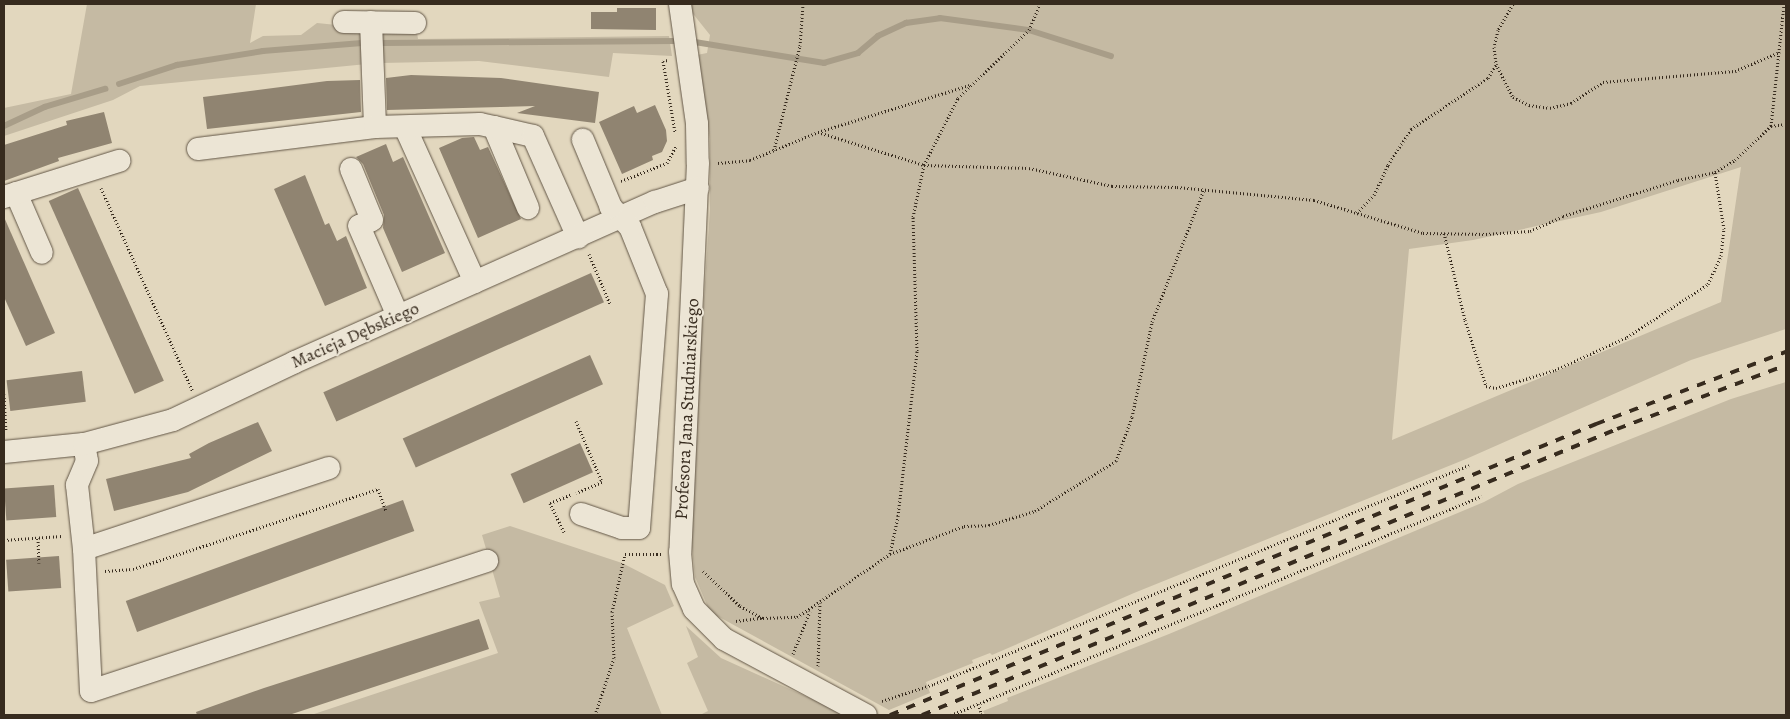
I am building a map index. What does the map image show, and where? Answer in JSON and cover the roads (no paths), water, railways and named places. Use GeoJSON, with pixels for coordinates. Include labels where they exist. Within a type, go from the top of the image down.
{"type":"FeatureCollection","features":[{"type":"Feature","properties":{"kind":"street","name":"Profesora Jana Studniarskiego"},"geometry":{"type":"LineString","coordinates":[[680,4],[697,124],[698,188],[673,554],[687,597],[713,630],[745,651],[873,707]]}},
{"type":"Feature","properties":{"kind":"street"},"geometry":{"type":"LineString","coordinates":[[344,22],[416,23]]}},
{"type":"Feature","properties":{"kind":"street"},"geometry":{"type":"LineString","coordinates":[[371,22],[375,127]]}},
{"type":"Feature","properties":{"kind":"street"},"geometry":{"type":"LineString","coordinates":[[198,149],[375,127],[480,124],[533,136],[578,237]]}},
{"type":"Feature","properties":{"kind":"street"},"geometry":{"type":"LineString","coordinates":[[405,127],[475,282]]}},
{"type":"Feature","properties":{"kind":"street"},"geometry":{"type":"LineString","coordinates":[[494,127],[528,208]]}},
{"type":"Feature","properties":{"kind":"street"},"geometry":{"type":"LineString","coordinates":[[581,514],[622,528],[639,528],[657,294],[630,227],[611,207],[583,140]]}},
{"type":"Feature","properties":{"kind":"street"},"geometry":{"type":"LineString","coordinates":[[42,253],[10,195],[120,160]]}},
{"type":"Feature","properties":{"kind":"street"},"geometry":{"type":"LineString","coordinates":[[351,169],[372,220],[359,226],[398,316]]}},
{"type":"Feature","properties":{"kind":"street","name":"Macieja Dębskiego"},"geometry":{"type":"LineString","coordinates":[[6,452],[84,444],[173,420],[201,409],[398,316],[655,202],[698,188]]}},
{"type":"Feature","properties":{"kind":"street"},"geometry":{"type":"LineString","coordinates":[[84,444],[87,461],[77,486],[84,551],[91,691],[487,561]]}},
{"type":"Feature","properties":{"kind":"street"},"geometry":{"type":"LineString","coordinates":[[84,551],[329,468]]}},
{"type":"Feature","properties":{"kind":"waterway"},"geometry":{"type":"LineString","coordinates":[[695,42],[824,63],[858,53],[878,36],[906,23],[940,18],[1029,30],[1111,56]]}},
{"type":"Feature","properties":{"kind":"waterway"},"geometry":{"type":"LineString","coordinates":[[383,43],[675,41]]}},
{"type":"Feature","properties":{"kind":"waterway"},"geometry":{"type":"LineString","coordinates":[[119,84],[177,65],[263,51],[362,43]]}},
{"type":"Feature","properties":{"kind":"waterway"},"geometry":{"type":"LineString","coordinates":[[4,126],[45,107],[105,89]]}},
{"type":"Feature","properties":{"kind":"railway"},"geometry":{"type":"LineString","coordinates":[[890,715],[1596,424],[1786,352]]}},
{"type":"Feature","properties":{"kind":"railway"},"geometry":{"type":"LineString","coordinates":[[922,715],[1617,429],[1786,365]]}}]}
